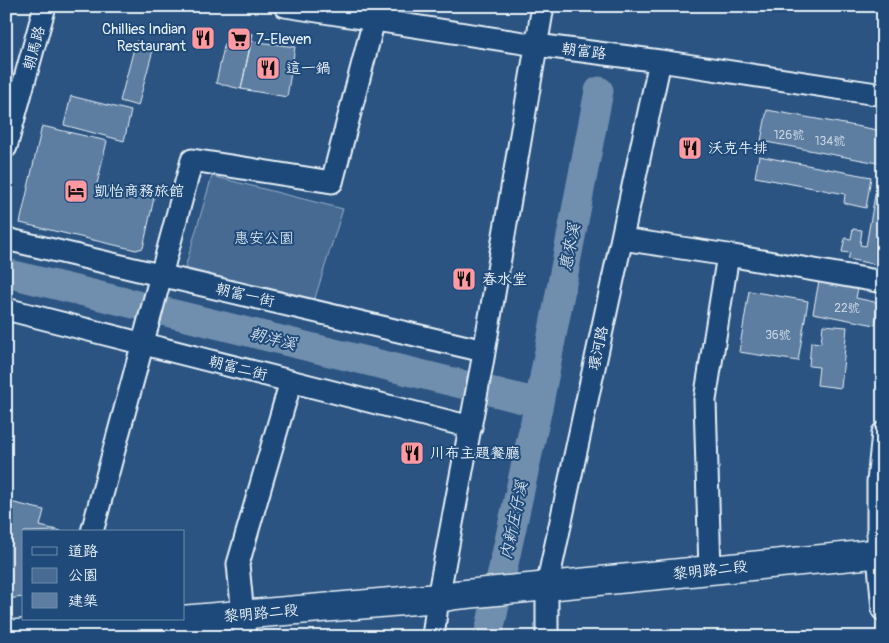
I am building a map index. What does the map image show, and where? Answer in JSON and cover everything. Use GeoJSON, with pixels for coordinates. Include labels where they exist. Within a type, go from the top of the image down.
{"type":"FeatureCollection","features":[{"type":"Feature","properties":{"kind":"main road","name":"黎明路二段"},"geometry":{"type":"LineString","coordinates":[[6,634],[73,628],[244,626],[447,596],[880,553]]}},
{"type":"Feature","properties":{"kind":"street","name":"朝馬路"},"geometry":{"type":"LineString","coordinates":[[6,147],[45,6]]}},
{"type":"Feature","properties":{"kind":"street","name":"朝富路"},"geometry":{"type":"LineString","coordinates":[[285,6],[308,8],[536,45],[660,61],[883,95]]}},
{"type":"Feature","properties":{"kind":"street"},"geometry":{"type":"LineString","coordinates":[[433,637],[447,596],[471,421],[543,6]]}},
{"type":"Feature","properties":{"kind":"street"},"geometry":{"type":"LineString","coordinates":[[93,530],[192,160],[332,182],[374,20]]}},
{"type":"Feature","properties":{"kind":"street","name":"環河路"},"geometry":{"type":"LineString","coordinates":[[547,637],[542,587],[622,240],[660,61]]}},
{"type":"Feature","properties":{"kind":"street","name":"朝富一街"},"geometry":{"type":"LineString","coordinates":[[6,239],[161,275],[483,357]]}},
{"type":"Feature","properties":{"kind":"street"},"geometry":{"type":"LineString","coordinates":[[622,240],[728,255],[883,282]]}},
{"type":"Feature","properties":{"kind":"street"},"geometry":{"type":"LineString","coordinates":[[710,570],[705,400],[728,255]]}},
{"type":"Feature","properties":{"kind":"street","name":"朝富二街"},"geometry":{"type":"LineString","coordinates":[[6,309],[291,381],[471,421]]}},
{"type":"Feature","properties":{"kind":"street"},"geometry":{"type":"LineString","coordinates":[[244,626],[238,564],[291,381]]}},
{"type":"Feature","properties":{"kind":"street"},"geometry":{"type":"LineString","coordinates":[[883,433],[878,482],[883,610]]}},
{"type":"Feature","properties":{"kind":"green space","name":"惠安公園"},"geometry":{"type":"Polygon","coordinates":[[[212,176],[343,209],[314,301],[185,268],[212,176]]]}},
{"type":"Feature","properties":{"kind":"building"},"geometry":{"type":"Polygon","coordinates":[[[228,29],[253,34],[241,89],[216,83],[228,29]]]}},
{"type":"Feature","properties":{"kind":"building"},"geometry":{"type":"Polygon","coordinates":[[[136,41],[154,46],[138,106],[120,101],[136,41]]]}},
{"type":"Feature","properties":{"kind":"building","name":"這一鍋"},"geometry":{"type":"Polygon","coordinates":[[[251,41],[295,47],[287,97],[241,89],[251,41]]]}},
{"type":"Feature","properties":{"kind":"building"},"geometry":{"type":"Polygon","coordinates":[[[71,96],[131,111],[124,141],[64,125],[71,96]]]}},
{"type":"Feature","properties":{"kind":"building"},"geometry":{"type":"Polygon","coordinates":[[[767,110],[883,131],[883,164],[761,141],[767,110]]]}},
{"type":"Feature","properties":{"kind":"building","name":"凱怡商務旅館"},"geometry":{"type":"Polygon","coordinates":[[[42,126],[107,141],[97,184],[154,198],[143,248],[136,250],[20,223],[42,126]]]}},
{"type":"Feature","properties":{"kind":"building"},"geometry":{"type":"Polygon","coordinates":[[[759,156],[871,177],[866,208],[844,203],[845,194],[755,177],[759,156]]]}},
{"type":"Feature","properties":{"kind":"building"},"geometry":{"type":"Polygon","coordinates":[[[878,178],[883,179],[883,266],[848,259],[850,253],[842,252],[845,238],[851,239],[853,229],[862,230],[860,245],[866,246],[878,178]]]}},
{"type":"Feature","properties":{"kind":"building"},"geometry":{"type":"Polygon","coordinates":[[[819,281],[858,288],[856,298],[879,303],[875,325],[813,313],[819,281]]]}},
{"type":"Feature","properties":{"kind":"building"},"geometry":{"type":"Polygon","coordinates":[[[749,291],[808,301],[798,361],[739,352],[749,291]]]}},
{"type":"Feature","properties":{"kind":"building"},"geometry":{"type":"Polygon","coordinates":[[[823,325],[847,327],[841,388],[817,385],[819,367],[809,366],[811,342],[821,343],[823,325]]]}},
{"type":"Feature","properties":{"kind":"building"},"geometry":{"type":"Polygon","coordinates":[[[6,501],[44,510],[40,526],[57,530],[22,530],[22,597],[6,599],[6,501]]]}},
{"type":"Feature","properties":{"kind":"waterway","name":"惠來溪"},"geometry":{"type":"LineString","coordinates":[[488,637],[539,403],[599,91]]}},
{"type":"Feature","properties":{"kind":"waterway","name":"朝洋溪"},"geometry":{"type":"LineString","coordinates":[[6,273],[539,403]]}},
{"type":"Feature","properties":{"kind":"place","name":"Chillies Indian Restaurant"},"geometry":{"type":"Point","coordinates":[203,38]}},
{"type":"Feature","properties":{"kind":"place","name":"7-Eleven"},"geometry":{"type":"Point","coordinates":[239,39]}},
{"type":"Feature","properties":{"kind":"place","name":"這一鍋"},"geometry":{"type":"Point","coordinates":[268,68]}},
{"type":"Feature","properties":{"kind":"place","name":"沃克牛排"},"geometry":{"type":"Point","coordinates":[690,148]}},
{"type":"Feature","properties":{"kind":"place","name":"凱怡商務旅館"},"geometry":{"type":"Point","coordinates":[76,191]}},
{"type":"Feature","properties":{"kind":"place","name":"春水堂"},"geometry":{"type":"Point","coordinates":[464,279]}},
{"type":"Feature","properties":{"kind":"place","name":"川布主題餐廳"},"geometry":{"type":"Point","coordinates":[412,453]}},
{"type":"Feature","properties":{"kind":"water label","name":"內新庄仔溪"},"geometry":{"type":"Point","coordinates":[513,520]}}]}
